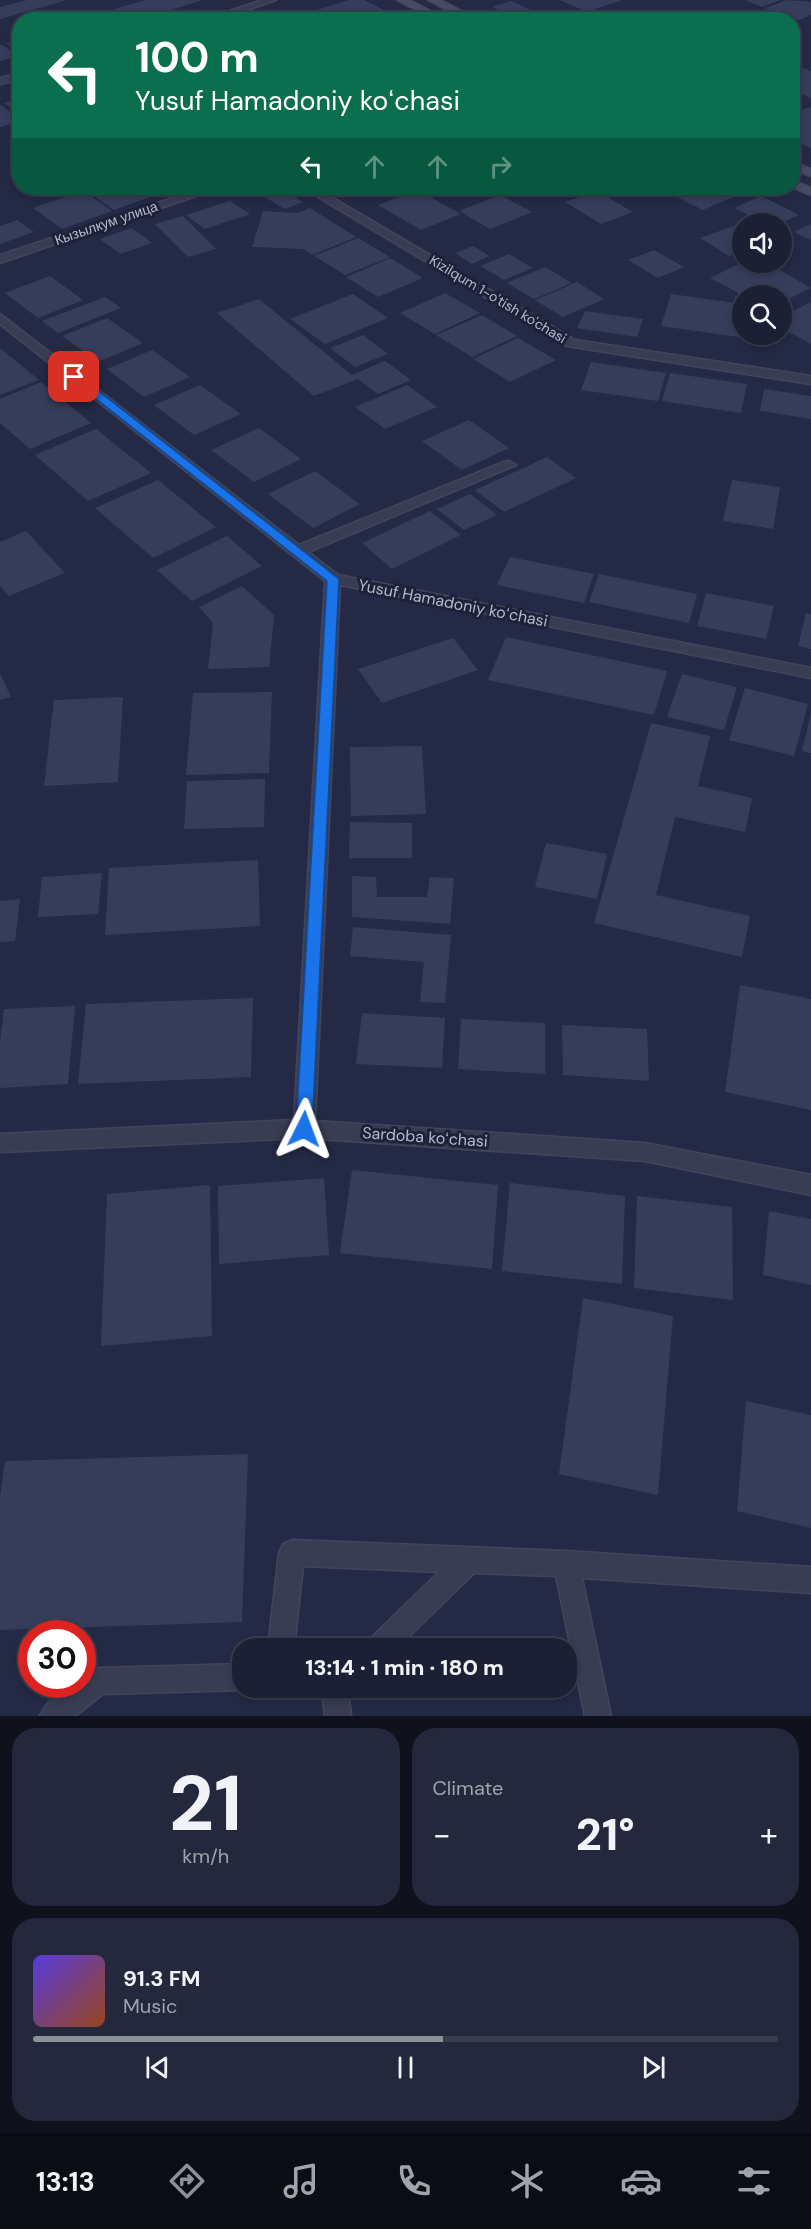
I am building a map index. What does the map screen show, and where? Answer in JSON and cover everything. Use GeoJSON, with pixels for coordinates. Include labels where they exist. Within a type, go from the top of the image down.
{"type":"FeatureCollection","features":[{"type":"Feature","properties":{"kind":"main road"},"geometry":{"type":"LineString","coordinates":[[402,0],[427,12]]}},
{"type":"Feature","properties":{"kind":"main road"},"geometry":{"type":"LineString","coordinates":[[433,0],[458,12]]}},
{"type":"Feature","properties":{"kind":"street"},"geometry":{"type":"LineString","coordinates":[[233,12],[271,0]]}},
{"type":"Feature","properties":{"kind":"street","name":"Кызылкум улица"},"geometry":{"type":"LineString","coordinates":[[0,259],[192,195]]}},
{"type":"Feature","properties":{"kind":"street","name":"Kizilqum 1-o'tish ko'chasi"},"geometry":{"type":"LineString","coordinates":[[321,195],[571,343],[811,380]]}},
{"type":"Feature","properties":{"kind":"street","name":"Yusuf Hamadoniy koʻchasi"},"geometry":{"type":"LineString","coordinates":[[0,318],[333,579],[811,673]]}},
{"type":"Feature","properties":{"kind":"street"},"geometry":{"type":"LineString","coordinates":[[298,551],[509,465]]}},
{"type":"Feature","properties":{"kind":"street"},"geometry":{"type":"LineString","coordinates":[[304,1129],[333,579]]}},
{"type":"Feature","properties":{"kind":"street","name":"Sardoba koʻchasi"},"geometry":{"type":"LineString","coordinates":[[0,1143],[304,1129],[645,1152],[811,1185]]}},
{"type":"Feature","properties":{"kind":"street"},"geometry":{"type":"LineString","coordinates":[[282,1638],[292,1553],[566,1564],[811,1580]]}},
{"type":"Feature","properties":{"kind":"street"},"geometry":{"type":"LineString","coordinates":[[389,1638],[469,1560]]}},
{"type":"Feature","properties":{"kind":"street"},"geometry":{"type":"LineString","coordinates":[[566,1564],[598,1716]]}},
{"type":"Feature","properties":{"kind":"street"},"geometry":{"type":"LineString","coordinates":[[53,1716],[99,1681],[232,1677]]}},
{"type":"Feature","properties":{"kind":"building"},"geometry":{"type":"Polygon","coordinates":[[[27,0],[64,0],[25,12],[12,12],[12,16],[0,19],[0,7],[27,0]]]}},
{"type":"Feature","properties":{"kind":"building"},"geometry":{"type":"Polygon","coordinates":[[[146,0],[200,0],[164,12],[119,12],[114,9],[146,0]]]}},
{"type":"Feature","properties":{"kind":"building"},"geometry":{"type":"Polygon","coordinates":[[[349,0],[364,0],[386,11],[383,12],[310,12],[349,0]]]}},
{"type":"Feature","properties":{"kind":"building"},"geometry":{"type":"Polygon","coordinates":[[[559,0],[622,0],[587,12],[559,0]]]}},
{"type":"Feature","properties":{"kind":"building"},"geometry":{"type":"Polygon","coordinates":[[[745,0],[781,0],[762,7],[745,0]]]}},
{"type":"Feature","properties":{"kind":"building"},"geometry":{"type":"Polygon","coordinates":[[[787,0],[811,2],[811,15],[800,19],[800,12],[775,12],[765,8],[787,0]]]}},
{"type":"Feature","properties":{"kind":"building"},"geometry":{"type":"Polygon","coordinates":[[[511,1],[535,12],[503,12],[492,7],[511,1]]]}},
{"type":"Feature","properties":{"kind":"building"},"geometry":{"type":"Polygon","coordinates":[[[0,45],[2,45],[12,51],[12,58],[0,61],[0,45]]]}},
{"type":"Feature","properties":{"kind":"building"},"geometry":{"type":"Polygon","coordinates":[[[800,67],[811,71],[811,98],[800,93],[800,67]]]}},
{"type":"Feature","properties":{"kind":"building"},"geometry":{"type":"Polygon","coordinates":[[[12,100],[12,108],[4,103],[12,100]]]}},
{"type":"Feature","properties":{"kind":"building"},"geometry":{"type":"Polygon","coordinates":[[[0,105],[12,113],[12,123],[0,127],[0,105]]]}},
{"type":"Feature","properties":{"kind":"building"},"geometry":{"type":"Polygon","coordinates":[[[811,108],[811,148],[800,143],[800,111],[811,108]]]}},
{"type":"Feature","properties":{"kind":"building"},"geometry":{"type":"Polygon","coordinates":[[[71,195],[89,195],[112,211],[62,229],[33,208],[71,195]]]}},
{"type":"Feature","properties":{"kind":"building"},"geometry":{"type":"Polygon","coordinates":[[[92,195],[156,195],[114,210],[92,195]]]}},
{"type":"Feature","properties":{"kind":"building"},"geometry":{"type":"Polygon","coordinates":[[[261,195],[292,195],[303,202],[285,209],[261,195]]]}},
{"type":"Feature","properties":{"kind":"building"},"geometry":{"type":"Polygon","coordinates":[[[405,195],[427,195],[461,214],[421,230],[378,205],[405,195]]]}},
{"type":"Feature","properties":{"kind":"building"},"geometry":{"type":"Polygon","coordinates":[[[500,195],[532,212],[490,229],[459,211],[500,195]]]}},
{"type":"Feature","properties":{"kind":"building"},"geometry":{"type":"Polygon","coordinates":[[[585,195],[604,195],[633,212],[601,224],[565,202],[585,195]]]}},
{"type":"Feature","properties":{"kind":"building"},"geometry":{"type":"Polygon","coordinates":[[[673,195],[738,195],[703,210],[673,195]]]}},
{"type":"Feature","properties":{"kind":"building"},"geometry":{"type":"Polygon","coordinates":[[[761,196],[799,215],[792,218],[792,213],[744,213],[734,208],[761,196]]]}},
{"type":"Feature","properties":{"kind":"building"},"geometry":{"type":"Polygon","coordinates":[[[230,201],[250,214],[205,229],[186,215],[230,201]]]}},
{"type":"Feature","properties":{"kind":"building"},"geometry":{"type":"Polygon","coordinates":[[[310,208],[356,237],[312,255],[303,249],[252,247],[263,211],[298,213],[310,208]]]}},
{"type":"Feature","properties":{"kind":"building"},"geometry":{"type":"Polygon","coordinates":[[[183,216],[216,249],[188,257],[155,224],[183,216]]]}},
{"type":"Feature","properties":{"kind":"building"},"geometry":{"type":"Polygon","coordinates":[[[17,220],[34,232],[0,244],[0,226],[17,220]]]}},
{"type":"Feature","properties":{"kind":"building"},"geometry":{"type":"Polygon","coordinates":[[[811,224],[811,240],[794,232],[811,224]]]}},
{"type":"Feature","properties":{"kind":"building"},"geometry":{"type":"Polygon","coordinates":[[[732,227],[732,255],[729,256],[700,238],[732,227]]]}},
{"type":"Feature","properties":{"kind":"building"},"geometry":{"type":"Polygon","coordinates":[[[132,228],[152,243],[120,254],[100,239],[132,228]]]}},
{"type":"Feature","properties":{"kind":"building"},"geometry":{"type":"Polygon","coordinates":[[[358,238],[390,257],[345,275],[314,256],[358,238]]]}},
{"type":"Feature","properties":{"kind":"building"},"geometry":{"type":"Polygon","coordinates":[[[473,246],[490,256],[472,264],[455,253],[473,246]]]}},
{"type":"Feature","properties":{"kind":"building"},"geometry":{"type":"Polygon","coordinates":[[[654,250],[684,267],[658,278],[628,260],[654,250]]]}},
{"type":"Feature","properties":{"kind":"building"},"geometry":{"type":"Polygon","coordinates":[[[509,254],[533,268],[504,280],[480,266],[509,254]]]}},
{"type":"Feature","properties":{"kind":"building"},"geometry":{"type":"Polygon","coordinates":[[[390,258],[423,278],[378,297],[346,277],[390,258]]]}},
{"type":"Feature","properties":{"kind":"building"},"geometry":{"type":"Polygon","coordinates":[[[545,267],[572,283],[534,299],[507,283],[545,267]]]}},
{"type":"Feature","properties":{"kind":"building"},"geometry":{"type":"Polygon","coordinates":[[[732,267],[732,273],[785,273],[811,288],[792,297],[792,285],[732,285],[732,290],[710,278],[732,267]]]}},
{"type":"Feature","properties":{"kind":"building"},"geometry":{"type":"Polygon","coordinates":[[[50,276],[83,300],[38,318],[5,293],[50,276]]]}},
{"type":"Feature","properties":{"kind":"building"},"geometry":{"type":"Polygon","coordinates":[[[577,282],[604,299],[563,317],[535,300],[577,282]]]}},
{"type":"Feature","properties":{"kind":"building"},"geometry":{"type":"Polygon","coordinates":[[[445,293],[480,313],[435,334],[400,313],[445,293]]]}},
{"type":"Feature","properties":{"kind":"building"},"geometry":{"type":"Polygon","coordinates":[[[353,294],[388,318],[325,344],[290,319],[353,294]]]}},
{"type":"Feature","properties":{"kind":"building"},"geometry":{"type":"Polygon","coordinates":[[[671,294],[732,303],[732,336],[661,326],[671,294]]]}},
{"type":"Feature","properties":{"kind":"building"},"geometry":{"type":"Polygon","coordinates":[[[105,297],[121,308],[58,333],[42,321],[105,297]]]}},
{"type":"Feature","properties":{"kind":"building"},"geometry":{"type":"Polygon","coordinates":[[[259,299],[352,375],[385,361],[411,380],[378,394],[358,379],[314,396],[217,313],[259,299]]]}},
{"type":"Feature","properties":{"kind":"building"},"geometry":{"type":"Polygon","coordinates":[[[811,302],[811,344],[792,334],[792,312],[811,302]]]}},
{"type":"Feature","properties":{"kind":"building"},"geometry":{"type":"Polygon","coordinates":[[[585,311],[643,319],[637,337],[577,328],[585,311]]]}},
{"type":"Feature","properties":{"kind":"building"},"geometry":{"type":"Polygon","coordinates":[[[482,315],[517,336],[472,357],[436,335],[482,315]]]}},
{"type":"Feature","properties":{"kind":"building"},"geometry":{"type":"Polygon","coordinates":[[[107,318],[143,343],[98,362],[62,336],[107,318]]]}},
{"type":"Feature","properties":{"kind":"building"},"geometry":{"type":"Polygon","coordinates":[[[363,335],[388,354],[355,367],[330,348],[363,335]]]}},
{"type":"Feature","properties":{"kind":"building"},"geometry":{"type":"Polygon","coordinates":[[[518,338],[556,360],[510,382],[473,359],[518,338]]]}},
{"type":"Feature","properties":{"kind":"building"},"geometry":{"type":"Polygon","coordinates":[[[0,348],[39,380],[0,395],[0,348]]]}},
{"type":"Feature","properties":{"kind":"building"},"geometry":{"type":"Polygon","coordinates":[[[152,350],[190,377],[144,397],[107,369],[152,350]]]}},
{"type":"Feature","properties":{"kind":"building"},"geometry":{"type":"Polygon","coordinates":[[[591,362],[666,373],[658,401],[581,390],[591,362]]]}},
{"type":"Feature","properties":{"kind":"building"},"geometry":{"type":"Polygon","coordinates":[[[670,373],[747,384],[741,413],[662,401],[670,373]]]}},
{"type":"Feature","properties":{"kind":"building"},"geometry":{"type":"Polygon","coordinates":[[[41,382],[91,423],[30,449],[0,423],[0,399],[41,382]]]}},
{"type":"Feature","properties":{"kind":"building"},"geometry":{"type":"Polygon","coordinates":[[[200,385],[241,414],[194,435],[154,405],[200,385]]]}},
{"type":"Feature","properties":{"kind":"building"},"geometry":{"type":"Polygon","coordinates":[[[407,385],[437,407],[385,429],[355,407],[407,385]]]}},
{"type":"Feature","properties":{"kind":"building"},"geometry":{"type":"Polygon","coordinates":[[[764,389],[811,396],[811,419],[760,411],[764,389]]]}},
{"type":"Feature","properties":{"kind":"building"},"geometry":{"type":"Polygon","coordinates":[[[469,420],[509,448],[462,470],[422,441],[469,420]]]}},
{"type":"Feature","properties":{"kind":"building"},"geometry":{"type":"Polygon","coordinates":[[[259,428],[301,459],[254,482],[211,450],[259,428]]]}},
{"type":"Feature","properties":{"kind":"building"},"geometry":{"type":"Polygon","coordinates":[[[96,429],[151,473],[88,501],[35,455],[96,429]]]}},
{"type":"Feature","properties":{"kind":"building"},"geometry":{"type":"Polygon","coordinates":[[[547,457],[576,478],[504,512],[475,490],[547,457]]]}},
{"type":"Feature","properties":{"kind":"building"},"geometry":{"type":"Polygon","coordinates":[[[315,471],[360,504],[313,528],[268,494],[315,471]]]}},
{"type":"Feature","properties":{"kind":"building"},"geometry":{"type":"Polygon","coordinates":[[[158,480],[216,527],[153,558],[95,508],[158,480]]]}},
{"type":"Feature","properties":{"kind":"building"},"geometry":{"type":"Polygon","coordinates":[[[732,480],[780,487],[773,529],[723,521],[732,480]]]}},
{"type":"Feature","properties":{"kind":"building"},"geometry":{"type":"Polygon","coordinates":[[[470,494],[497,515],[464,530],[437,509],[470,494]]]}},
{"type":"Feature","properties":{"kind":"building"},"geometry":{"type":"Polygon","coordinates":[[[430,511],[461,535],[392,569],[362,543],[430,511]]]}},
{"type":"Feature","properties":{"kind":"building"},"geometry":{"type":"Polygon","coordinates":[[[26,531],[65,573],[9,596],[0,586],[0,542],[26,531]]]}},
{"type":"Feature","properties":{"kind":"building"},"geometry":{"type":"Polygon","coordinates":[[[227,536],[262,566],[192,601],[157,570],[227,536]]]}},
{"type":"Feature","properties":{"kind":"building"},"geometry":{"type":"Polygon","coordinates":[[[510,557],[594,574],[584,603],[497,585],[510,557]]]}},
{"type":"Feature","properties":{"kind":"building"},"geometry":{"type":"Polygon","coordinates":[[[599,574],[697,594],[689,623],[589,602],[599,574]]]}},
{"type":"Feature","properties":{"kind":"building"},"geometry":{"type":"Polygon","coordinates":[[[242,586],[274,615],[269,667],[208,669],[213,623],[199,607],[242,586]]]}},
{"type":"Feature","properties":{"kind":"building"},"geometry":{"type":"Polygon","coordinates":[[[706,593],[774,606],[766,639],[697,626],[706,593]]]}},
{"type":"Feature","properties":{"kind":"building"},"geometry":{"type":"Polygon","coordinates":[[[806,613],[811,614],[811,649],[798,646],[806,613]]]}},
{"type":"Feature","properties":{"kind":"building"},"geometry":{"type":"Polygon","coordinates":[[[506,637],[667,671],[654,715],[488,680],[506,637]]]}},
{"type":"Feature","properties":{"kind":"building"},"geometry":{"type":"Polygon","coordinates":[[[453,638],[478,670],[382,703],[358,669],[453,638]]]}},
{"type":"Feature","properties":{"kind":"building"},"geometry":{"type":"Polygon","coordinates":[[[0,673],[11,697],[0,700],[0,673]]]}},
{"type":"Feature","properties":{"kind":"building"},"geometry":{"type":"Polygon","coordinates":[[[682,674],[737,687],[724,730],[667,717],[682,674]]]}},
{"type":"Feature","properties":{"kind":"building"},"geometry":{"type":"Polygon","coordinates":[[[745,688],[808,704],[794,756],[729,740],[745,688]]]}},
{"type":"Feature","properties":{"kind":"building"},"geometry":{"type":"Polygon","coordinates":[[[272,692],[269,773],[186,775],[193,693],[272,692]]]}},
{"type":"Feature","properties":{"kind":"building"},"geometry":{"type":"Polygon","coordinates":[[[123,697],[118,782],[44,786],[54,700],[123,697]]]}},
{"type":"Feature","properties":{"kind":"building"},"geometry":{"type":"Polygon","coordinates":[[[811,713],[811,753],[802,751],[811,713]]]}},
{"type":"Feature","properties":{"kind":"building"},"geometry":{"type":"Polygon","coordinates":[[[651,723],[710,736],[698,786],[752,798],[745,832],[675,817],[656,895],[750,916],[742,957],[594,923],[651,723]]]}},
{"type":"Feature","properties":{"kind":"building"},"geometry":{"type":"Polygon","coordinates":[[[422,746],[426,814],[351,816],[350,747],[422,746]]]}},
{"type":"Feature","properties":{"kind":"building"},"geometry":{"type":"Polygon","coordinates":[[[265,779],[264,827],[184,829],[187,781],[265,779]]]}},
{"type":"Feature","properties":{"kind":"building"},"geometry":{"type":"Polygon","coordinates":[[[350,822],[412,823],[412,858],[349,858],[350,822]]]}},
{"type":"Feature","properties":{"kind":"building"},"geometry":{"type":"Polygon","coordinates":[[[546,843],[607,854],[597,899],[535,887],[546,843]]]}},
{"type":"Feature","properties":{"kind":"building"},"geometry":{"type":"Polygon","coordinates":[[[258,860],[260,926],[105,935],[109,868],[258,860]]]}},
{"type":"Feature","properties":{"kind":"building"},"geometry":{"type":"Polygon","coordinates":[[[102,873],[98,914],[38,917],[42,877],[102,873]]]}},
{"type":"Feature","properties":{"kind":"building"},"geometry":{"type":"Polygon","coordinates":[[[352,876],[376,877],[377,897],[427,897],[430,877],[454,878],[450,924],[352,917],[352,876]]]}},
{"type":"Feature","properties":{"kind":"building"},"geometry":{"type":"Polygon","coordinates":[[[20,899],[15,941],[0,942],[0,901],[20,899]]]}},
{"type":"Feature","properties":{"kind":"building"},"geometry":{"type":"Polygon","coordinates":[[[353,927],[451,935],[445,1003],[420,1002],[424,962],[350,956],[353,927]]]}},
{"type":"Feature","properties":{"kind":"building"},"geometry":{"type":"Polygon","coordinates":[[[740,985],[811,999],[811,1110],[725,1092],[740,985]]]}},
{"type":"Feature","properties":{"kind":"building"},"geometry":{"type":"Polygon","coordinates":[[[253,998],[251,1077],[78,1084],[86,1004],[253,998]]]}},
{"type":"Feature","properties":{"kind":"building"},"geometry":{"type":"Polygon","coordinates":[[[75,1006],[68,1084],[0,1088],[0,1042],[4,1009],[75,1006]]]}},
{"type":"Feature","properties":{"kind":"building"},"geometry":{"type":"Polygon","coordinates":[[[362,1013],[445,1018],[442,1068],[356,1064],[362,1013]]]}},
{"type":"Feature","properties":{"kind":"building"},"geometry":{"type":"Polygon","coordinates":[[[461,1019],[545,1023],[545,1074],[458,1069],[461,1019]]]}},
{"type":"Feature","properties":{"kind":"building"},"geometry":{"type":"Polygon","coordinates":[[[562,1025],[647,1029],[649,1081],[563,1075],[562,1025]]]}},
{"type":"Feature","properties":{"kind":"building"},"geometry":{"type":"Polygon","coordinates":[[[352,1170],[498,1185],[492,1269],[340,1253],[352,1170]]]}},
{"type":"Feature","properties":{"kind":"building"},"geometry":{"type":"Polygon","coordinates":[[[324,1178],[329,1255],[219,1264],[218,1186],[324,1178]]]}},
{"type":"Feature","properties":{"kind":"building"},"geometry":{"type":"Polygon","coordinates":[[[510,1183],[625,1196],[622,1284],[502,1271],[510,1183]]]}},
{"type":"Feature","properties":{"kind":"building"},"geometry":{"type":"Polygon","coordinates":[[[210,1185],[212,1336],[101,1346],[107,1194],[210,1185]]]}},
{"type":"Feature","properties":{"kind":"building"},"geometry":{"type":"Polygon","coordinates":[[[637,1196],[732,1207],[733,1300],[634,1288],[637,1196]]]}},
{"type":"Feature","properties":{"kind":"building"},"geometry":{"type":"Polygon","coordinates":[[[769,1211],[811,1219],[811,1285],[763,1275],[769,1211]]]}},
{"type":"Feature","properties":{"kind":"building"},"geometry":{"type":"Polygon","coordinates":[[[583,1298],[673,1316],[658,1495],[559,1474],[583,1298]]]}},
{"type":"Feature","properties":{"kind":"building"},"geometry":{"type":"Polygon","coordinates":[[[746,1401],[811,1415],[811,1528],[737,1511],[746,1401]]]}},
{"type":"Feature","properties":{"kind":"building"},"geometry":{"type":"Polygon","coordinates":[[[248,1454],[242,1622],[96,1627],[96,1620],[18,1620],[18,1629],[0,1630],[0,1497],[5,1461],[248,1454]]]}},
{"type":"Feature","properties":{"kind":"route"},"geometry":{"type":"LineString","coordinates":[[74,377],[333,579],[304,1129]]}}]}
